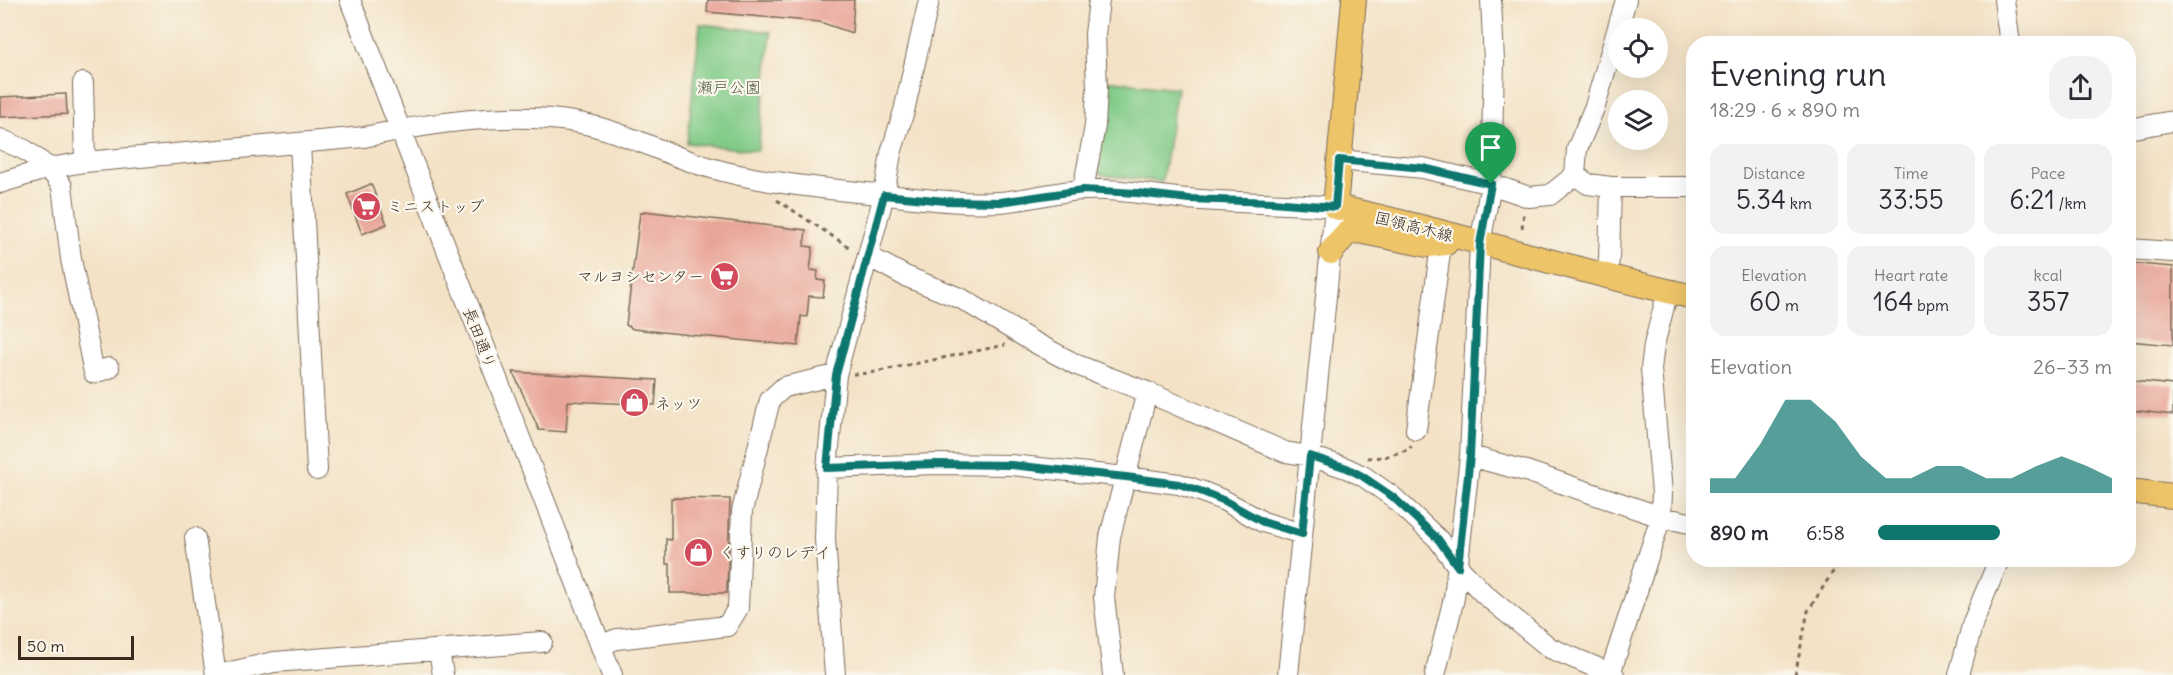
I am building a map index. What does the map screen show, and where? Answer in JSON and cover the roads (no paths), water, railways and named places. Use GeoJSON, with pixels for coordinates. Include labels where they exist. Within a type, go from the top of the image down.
{"type":"FeatureCollection","features":[{"type":"Feature","properties":{"kind":"main road"},"geometry":{"type":"LineString","coordinates":[[1335,207],[1354,0]]}},
{"type":"Feature","properties":{"kind":"main road","name":"国領高木線"},"geometry":{"type":"LineString","coordinates":[[1335,207],[1461,242],[1686,295]]}},
{"type":"Feature","properties":{"kind":"main road"},"geometry":{"type":"LineString","coordinates":[[1331,252],[1347,233],[1358,231],[1428,245],[1461,242]]}},
{"type":"Feature","properties":{"kind":"main road"},"geometry":{"type":"LineString","coordinates":[[2136,492],[2173,496]]}},
{"type":"Feature","properties":{"kind":"street","name":"長田通り"},"geometry":{"type":"LineString","coordinates":[[350,0],[612,675]]}},
{"type":"Feature","properties":{"kind":"street"},"geometry":{"type":"LineString","coordinates":[[835,675],[825,540],[827,468],[836,375],[884,195],[891,153],[904,111],[929,0]]}},
{"type":"Feature","properties":{"kind":"street"},"geometry":{"type":"LineString","coordinates":[[1083,190],[1095,126],[1097,88],[1095,34],[1099,0]]}},
{"type":"Feature","properties":{"kind":"street"},"geometry":{"type":"LineString","coordinates":[[1416,430],[1461,242],[1491,184],[1494,61],[1491,0]]}},
{"type":"Feature","properties":{"kind":"street"},"geometry":{"type":"LineString","coordinates":[[1339,160],[1423,168],[1491,184],[1529,197],[1550,195],[1575,176],[1577,149],[1595,106],[1626,0]]}},
{"type":"Feature","properties":{"kind":"street"},"geometry":{"type":"LineString","coordinates":[[2004,0],[2009,36]]}},
{"type":"Feature","properties":{"kind":"street"},"geometry":{"type":"LineString","coordinates":[[83,83],[85,162]]}},
{"type":"Feature","properties":{"kind":"street"},"geometry":{"type":"LineString","coordinates":[[0,183],[49,168],[85,162],[364,137],[400,129],[497,118],[527,118],[577,122],[711,168],[751,177],[884,195],[945,201],[1000,202],[1083,190],[1189,199],[1335,207],[1288,675]]}},
{"type":"Feature","properties":{"kind":"street"},"geometry":{"type":"LineString","coordinates":[[2136,128],[2173,121]]}},
{"type":"Feature","properties":{"kind":"street"},"geometry":{"type":"LineString","coordinates":[[0,139],[25,150],[49,168],[62,186],[71,260],[94,373],[109,368]]}},
{"type":"Feature","properties":{"kind":"street"},"geometry":{"type":"LineString","coordinates":[[300,143],[317,470]]}},
{"type":"Feature","properties":{"kind":"street"},"geometry":{"type":"LineString","coordinates":[[1575,176],[1588,184],[1611,187],[1686,187]]}},
{"type":"Feature","properties":{"kind":"street"},"geometry":{"type":"LineString","coordinates":[[1606,276],[1609,260],[1611,187]]}},
{"type":"Feature","properties":{"kind":"street"},"geometry":{"type":"LineString","coordinates":[[1436,675],[1454,598],[1470,456],[1461,242]]}},
{"type":"Feature","properties":{"kind":"street"},"geometry":{"type":"LineString","coordinates":[[2136,250],[2173,252]]}},
{"type":"Feature","properties":{"kind":"street"},"geometry":{"type":"LineString","coordinates":[[868,256],[905,276],[962,299],[1077,365],[1147,392],[1284,452],[1310,456],[1347,468],[1362,476],[1393,497],[1438,539],[1458,567],[1484,594],[1550,648],[1605,673],[1661,517],[1662,493],[1651,369],[1654,345],[1668,291]]}},
{"type":"Feature","properties":{"kind":"street"},"geometry":{"type":"LineString","coordinates":[[601,645],[617,639],[727,626],[738,608],[742,511],[770,400],[784,387],[836,375]]}},
{"type":"Feature","properties":{"kind":"street"},"geometry":{"type":"LineString","coordinates":[[1113,675],[1104,597],[1110,537],[1147,392]]}},
{"type":"Feature","properties":{"kind":"street"},"geometry":{"type":"LineString","coordinates":[[1470,456],[1526,471],[1661,517],[1686,522]]}},
{"type":"Feature","properties":{"kind":"street"},"geometry":{"type":"LineString","coordinates":[[827,468],[936,464],[1011,465],[1179,484],[1225,501],[1263,522],[1302,534]]}},
{"type":"Feature","properties":{"kind":"street"},"geometry":{"type":"LineString","coordinates":[[195,538],[217,675],[255,671],[274,662],[542,642]]}},
{"type":"Feature","properties":{"kind":"street"},"geometry":{"type":"LineString","coordinates":[[1959,675],[1973,622],[1996,567]]}},
{"type":"Feature","properties":{"kind":"street"},"geometry":{"type":"LineString","coordinates":[[439,651],[443,675]]}},
{"type":"Feature","properties":{"kind":"place","name":"ミニストップ"},"geometry":{"type":"Point","coordinates":[366,206]}},
{"type":"Feature","properties":{"kind":"place","name":"マルヨシセンター"},"geometry":{"type":"Point","coordinates":[725,276]}},
{"type":"Feature","properties":{"kind":"place","name":"ネッツ"},"geometry":{"type":"Point","coordinates":[634,403]}},
{"type":"Feature","properties":{"kind":"place","name":"くすりのレデイ"},"geometry":{"type":"Point","coordinates":[698,552]}},
{"type":"Feature","properties":{"kind":"park label","name":"瀬戸公園"},"geometry":{"type":"Point","coordinates":[729,87]}}]}
